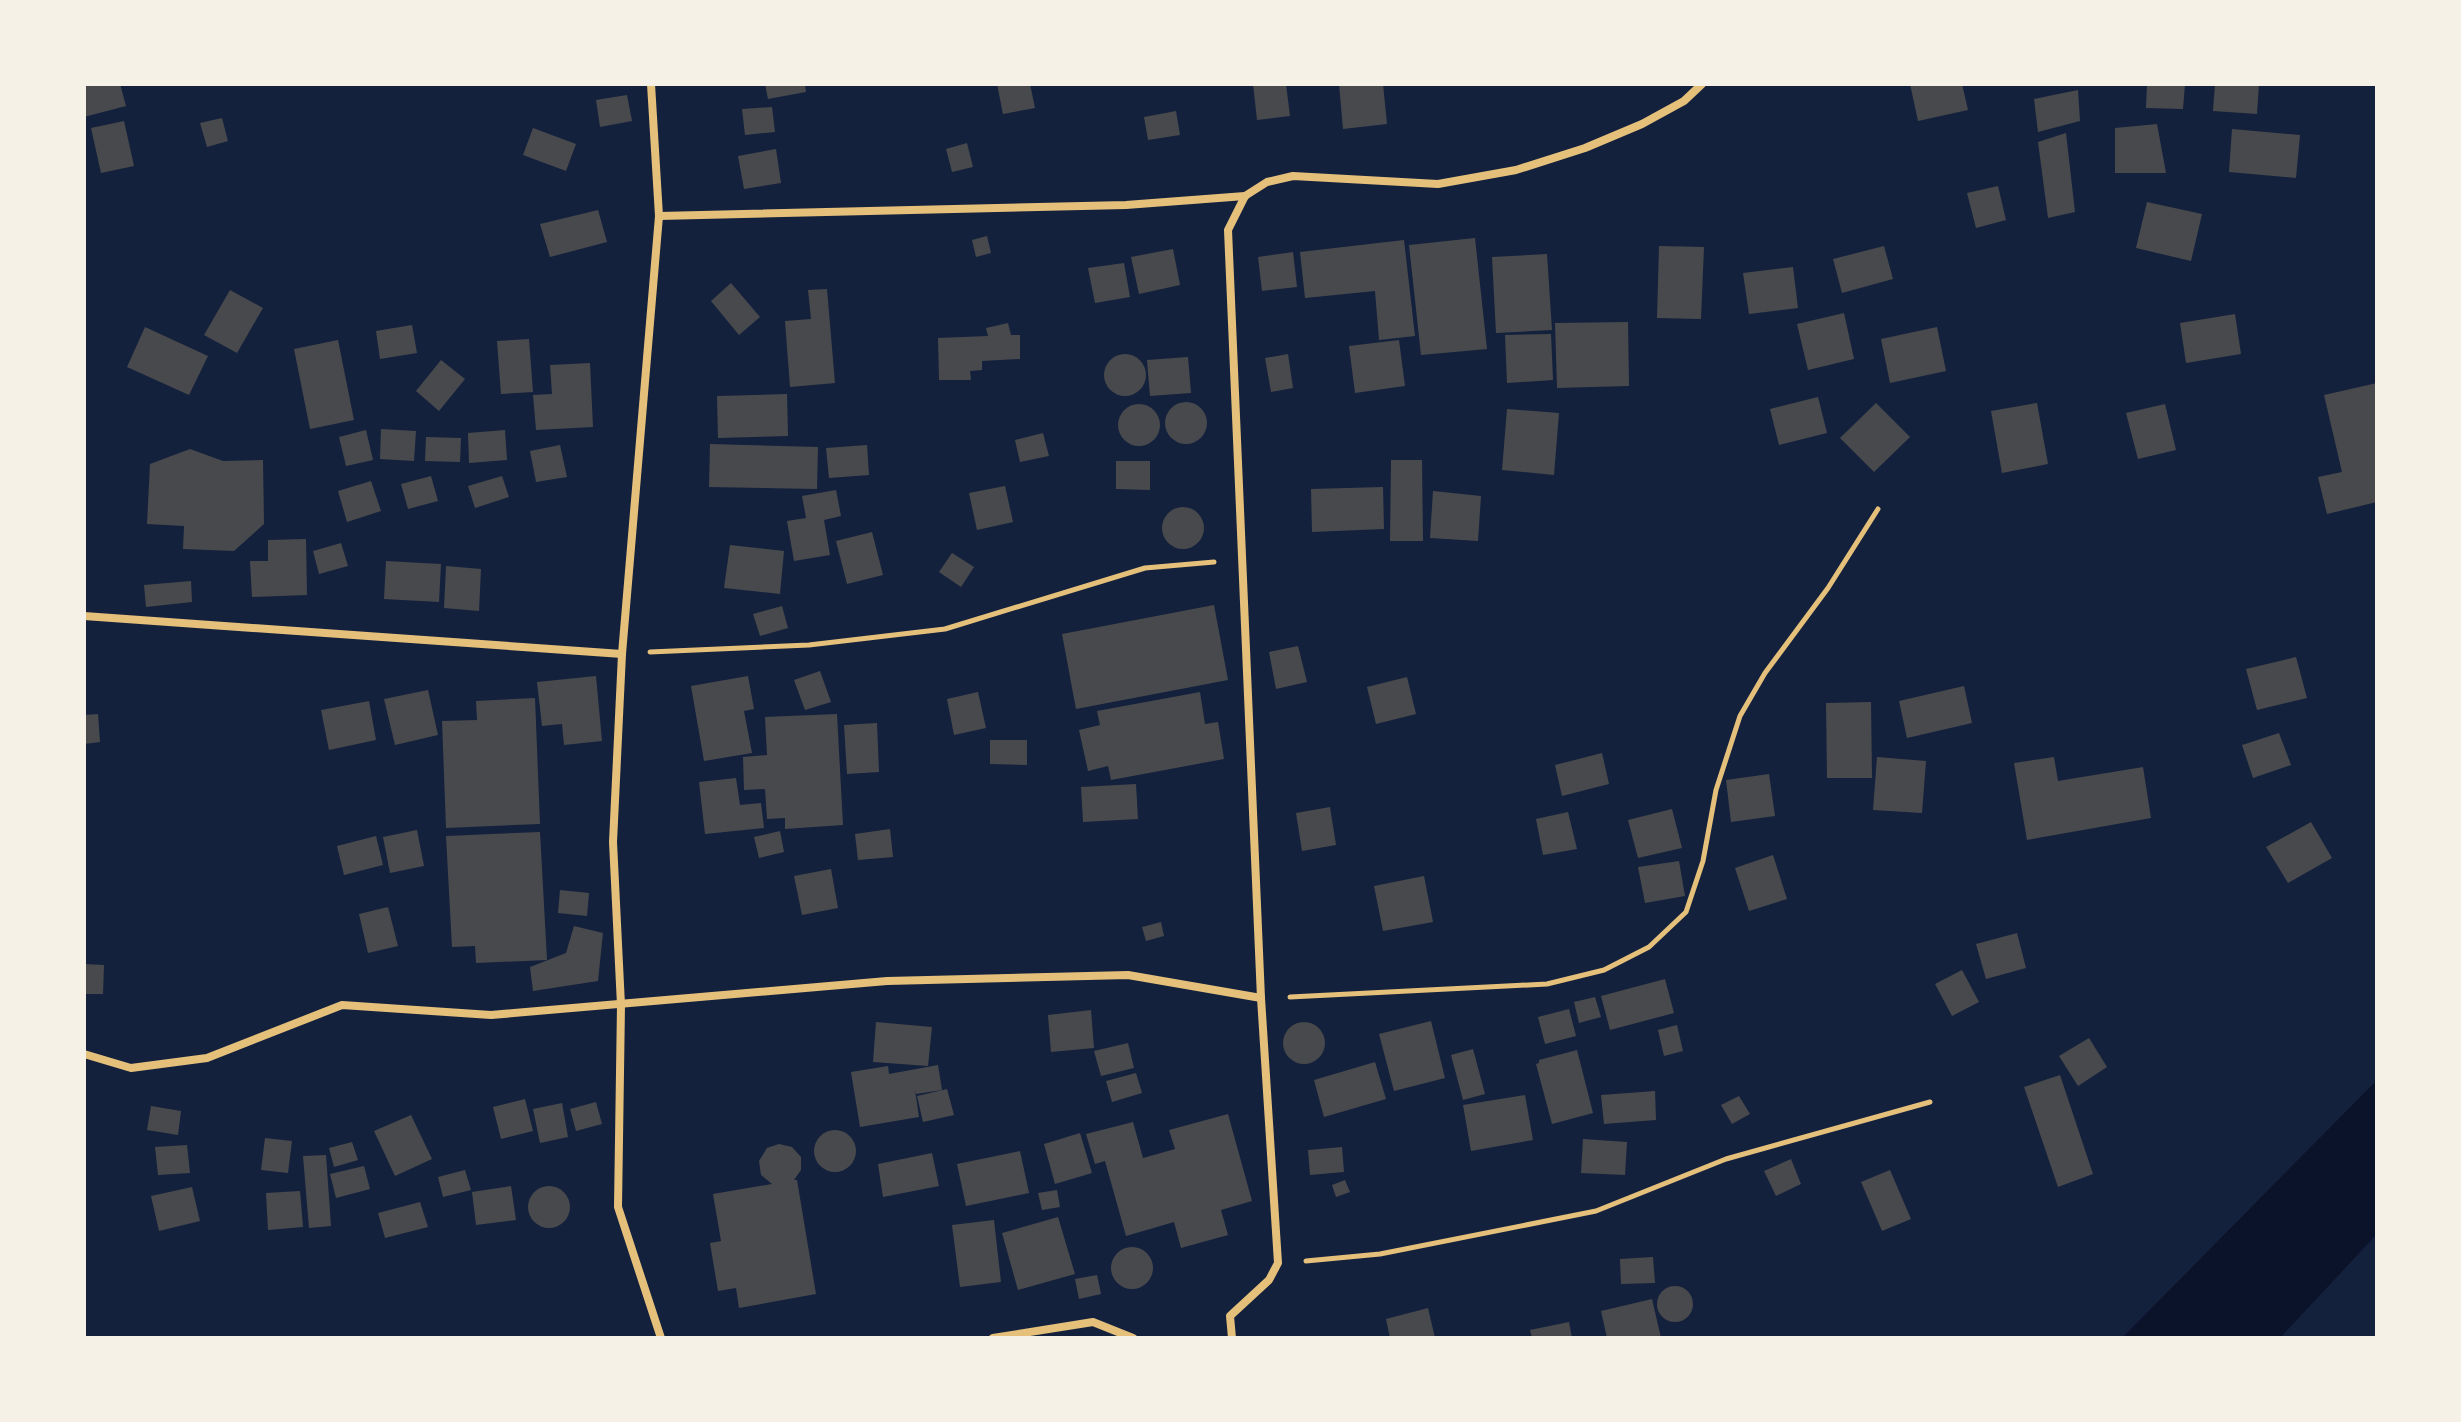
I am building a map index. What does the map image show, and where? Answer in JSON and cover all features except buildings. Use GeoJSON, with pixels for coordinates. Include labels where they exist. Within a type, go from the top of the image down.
{"type":"FeatureCollection","features":[{"type":"Feature","properties":{"kind":"street"},"geometry":{"type":"LineString","coordinates":[[651,84],[659,216],[622,654],[613,842],[621,1005],[618,1207],[661,1338]]}},
{"type":"Feature","properties":{"kind":"street"},"geometry":{"type":"LineString","coordinates":[[659,216],[1126,205],[1245,196],[1267,182],[1293,176],[1438,184],[1516,170],[1585,148],[1642,124],[1684,101],[1702,84]]}},
{"type":"Feature","properties":{"kind":"street"},"geometry":{"type":"LineString","coordinates":[[1232,1338],[1230,1316],[1269,1280],[1278,1263],[1261,998],[1228,230],[1245,196]]}},
{"type":"Feature","properties":{"kind":"street"},"geometry":{"type":"LineString","coordinates":[[84,616],[622,654]]}},
{"type":"Feature","properties":{"kind":"street"},"geometry":{"type":"LineString","coordinates":[[84,1054],[131,1068],[207,1058],[342,1005],[491,1015],[887,981],[1128,975],[1261,998]]}},
{"type":"Feature","properties":{"kind":"street"},"geometry":{"type":"LineString","coordinates":[[993,1338],[1093,1322],[1133,1338]]}},
{"type":"Feature","properties":{"kind":"path"},"geometry":{"type":"LineString","coordinates":[[1261,998],[1547,984],[1604,970],[1649,947],[1686,912],[1703,861],[1716,790],[1740,716],[1765,673],[1828,588],[1878,509]]}},
{"type":"Feature","properties":{"kind":"path"},"geometry":{"type":"LineString","coordinates":[[622,654],[809,645],[945,629],[1145,568],[1243,560]]}},
{"type":"Feature","properties":{"kind":"path"},"geometry":{"type":"LineString","coordinates":[[1278,1263],[1380,1254],[1596,1211],[1726,1159],[1930,1102]]}},
{"type":"Feature","properties":{"kind":"water"},"geometry":{"type":"Polygon","coordinates":[[[2377,1080],[2377,1234],[2280,1338],[2122,1338],[2377,1080]]]}}]}
